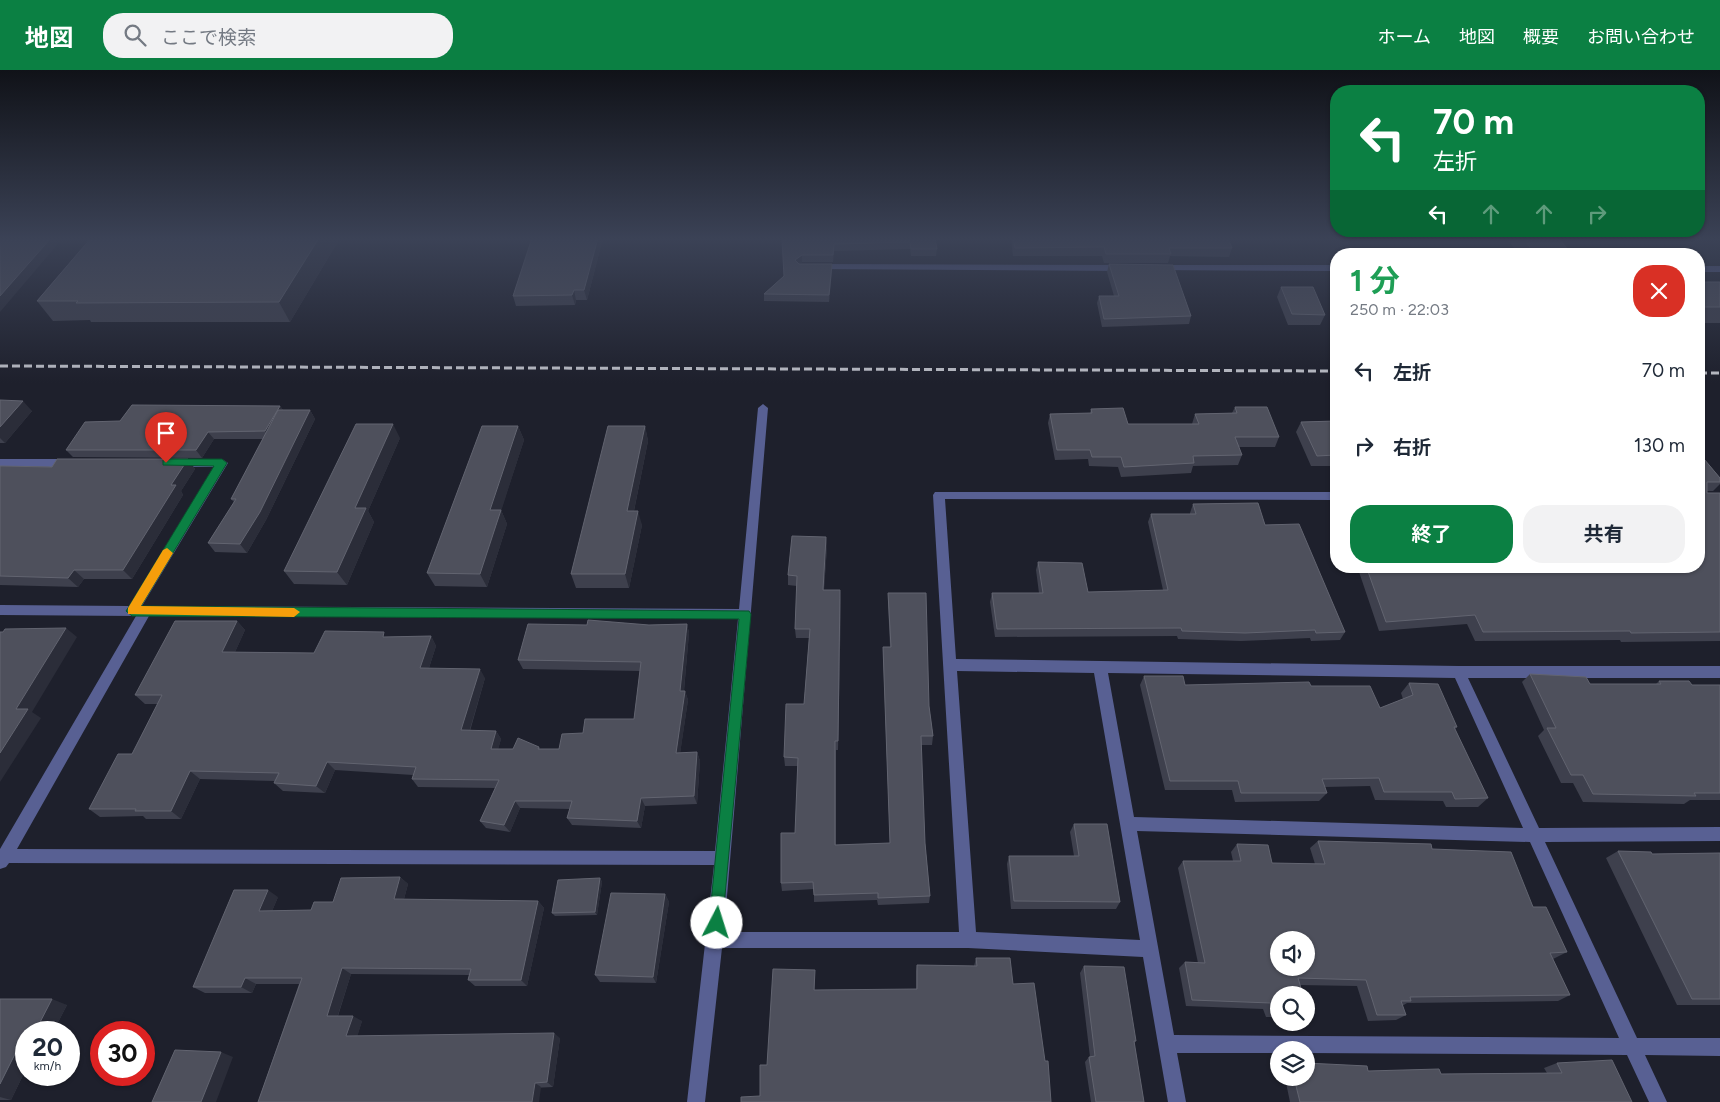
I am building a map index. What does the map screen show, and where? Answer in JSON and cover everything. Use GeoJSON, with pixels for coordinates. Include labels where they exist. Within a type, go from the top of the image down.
{"type":"FeatureCollection","features":[{"type":"Feature","properties":{"kind":"street"},"geometry":{"type":"LineString","coordinates":[[696,1102],[723,858],[763,408]]}},
{"type":"Feature","properties":{"kind":"street"},"geometry":{"type":"LineString","coordinates":[[0,463],[87,463]]}},
{"type":"Feature","properties":{"kind":"street"},"geometry":{"type":"LineString","coordinates":[[164,463],[222,463],[1,859],[723,858]]}},
{"type":"Feature","properties":{"kind":"street"},"geometry":{"type":"LineString","coordinates":[[968,940],[940,495],[1330,496]]}},
{"type":"Feature","properties":{"kind":"street"},"geometry":{"type":"LineString","coordinates":[[0,610],[745,614]]}},
{"type":"Feature","properties":{"kind":"street"},"geometry":{"type":"LineString","coordinates":[[952,665],[1460,672],[1720,672]]}},
{"type":"Feature","properties":{"kind":"street"},"geometry":{"type":"LineString","coordinates":[[1100,667],[1177,1102]]}},
{"type":"Feature","properties":{"kind":"street"},"geometry":{"type":"LineString","coordinates":[[1460,672],[1658,1102]]}},
{"type":"Feature","properties":{"kind":"street"},"geometry":{"type":"LineString","coordinates":[[1128,824],[1535,834],[1720,834]]}},
{"type":"Feature","properties":{"kind":"street"},"geometry":{"type":"LineString","coordinates":[[715,940],[968,940],[1150,949]]}},
{"type":"Feature","properties":{"kind":"street"},"geometry":{"type":"LineString","coordinates":[[1167,1044],[1720,1047]]}},
{"type":"Feature","properties":{"kind":"building"},"geometry":{"type":"Polygon","coordinates":[[[0,286],[9,286],[0,296],[0,286]]]}},
{"type":"Feature","properties":{"kind":"building"},"geometry":{"type":"Polygon","coordinates":[[[50,286],[289,286],[279,302],[76,303],[78,301],[37,301],[50,286]]]}},
{"type":"Feature","properties":{"kind":"building"},"geometry":{"type":"Polygon","coordinates":[[[516,286],[585,286],[584,290],[574,290],[572,295],[513,296],[516,286]]]}},
{"type":"Feature","properties":{"kind":"building"},"geometry":{"type":"Polygon","coordinates":[[[773,286],[830,286],[829,295],[764,294],[773,286]]]}},
{"type":"Feature","properties":{"kind":"building"},"geometry":{"type":"Polygon","coordinates":[[[1116,286],[1180,286],[1191,316],[1104,319],[1099,296],[1119,296],[1116,286]]]}},
{"type":"Feature","properties":{"kind":"building"},"geometry":{"type":"Polygon","coordinates":[[[1705,286],[1720,286],[1720,307],[1705,307],[1705,286]]]}},
{"type":"Feature","properties":{"kind":"building"},"geometry":{"type":"Polygon","coordinates":[[[1281,287],[1313,287],[1325,315],[1292,314],[1281,287]]]}},
{"type":"Feature","properties":{"kind":"building"},"geometry":{"type":"Polygon","coordinates":[[[0,400],[23,401],[0,427],[0,400]]]}},
{"type":"Feature","properties":{"kind":"building"},"geometry":{"type":"Polygon","coordinates":[[[132,405],[280,406],[265,431],[208,432],[196,450],[66,450],[85,422],[120,421],[132,405]]]}},
{"type":"Feature","properties":{"kind":"building"},"geometry":{"type":"Polygon","coordinates":[[[1235,407],[1267,407],[1279,437],[1235,437],[1242,455],[1193,456],[1194,463],[1124,467],[1121,457],[1092,457],[1090,450],[1057,450],[1050,414],[1092,413],[1091,409],[1123,408],[1128,424],[1199,424],[1195,414],[1237,413],[1235,407]]]}},
{"type":"Feature","properties":{"kind":"building"},"geometry":{"type":"Polygon","coordinates":[[[278,410],[310,410],[260,512],[240,544],[208,543],[236,499],[231,499],[278,410]]]}},
{"type":"Feature","properties":{"kind":"building"},"geometry":{"type":"Polygon","coordinates":[[[1330,421],[1330,455],[1317,456],[1301,422],[1330,421]]]}},
{"type":"Feature","properties":{"kind":"building"},"geometry":{"type":"Polygon","coordinates":[[[356,424],[393,424],[355,508],[366,508],[337,572],[284,571],[356,424]]]}},
{"type":"Feature","properties":{"kind":"building"},"geometry":{"type":"Polygon","coordinates":[[[482,426],[518,426],[490,510],[501,510],[480,574],[427,573],[482,426]]]}},
{"type":"Feature","properties":{"kind":"building"},"geometry":{"type":"Polygon","coordinates":[[[608,426],[645,426],[627,511],[638,511],[625,574],[571,574],[608,426]]]}},
{"type":"Feature","properties":{"kind":"building"},"geometry":{"type":"Polygon","coordinates":[[[57,459],[188,459],[171,485],[176,485],[123,570],[74,570],[68,578],[0,576],[0,466],[52,467],[57,459]]]}},
{"type":"Feature","properties":{"kind":"building"},"geometry":{"type":"Polygon","coordinates":[[[1705,460],[1720,478],[1720,482],[1707,482],[1707,493],[1720,493],[1720,632],[1483,632],[1475,615],[1386,622],[1368,573],[1705,573],[1705,460]]]}},
{"type":"Feature","properties":{"kind":"building"},"geometry":{"type":"Polygon","coordinates":[[[1258,503],[1265,525],[1299,524],[1345,632],[1316,633],[1315,630],[1245,633],[1182,631],[1181,628],[997,629],[992,593],[1043,593],[1038,562],[1082,563],[1088,592],[1168,590],[1151,514],[1196,514],[1193,504],[1258,503]]]}},
{"type":"Feature","properties":{"kind":"building"},"geometry":{"type":"Polygon","coordinates":[[[792,536],[826,537],[823,590],[840,590],[838,741],[835,741],[835,845],[890,843],[883,647],[891,647],[888,593],[926,593],[929,706],[933,736],[921,736],[925,843],[930,896],[878,898],[878,893],[814,895],[813,882],[781,883],[781,833],[795,833],[798,758],[784,757],[786,704],[804,704],[810,629],[795,629],[797,576],[788,575],[792,536]]]}},
{"type":"Feature","properties":{"kind":"building"},"geometry":{"type":"Polygon","coordinates":[[[588,620],[649,625],[687,624],[680,691],[685,691],[676,753],[697,752],[694,796],[641,798],[637,821],[567,818],[572,801],[515,801],[504,825],[480,821],[499,780],[412,779],[416,767],[327,762],[316,786],[274,783],[279,773],[190,771],[171,811],[89,809],[118,754],[132,754],[162,695],[135,695],[175,621],[237,621],[222,652],[314,653],[325,631],[384,632],[383,637],[431,636],[420,668],[480,669],[461,730],[496,731],[491,749],[513,749],[518,738],[539,747],[538,749],[559,749],[562,734],[583,733],[585,719],[634,719],[641,662],[518,660],[528,624],[587,625],[588,620]]]}},
{"type":"Feature","properties":{"kind":"building"},"geometry":{"type":"Polygon","coordinates":[[[66,628],[16,709],[28,709],[0,753],[0,632],[3,632],[5,629],[66,628]]]}},
{"type":"Feature","properties":{"kind":"building"},"geometry":{"type":"Polygon","coordinates":[[[1530,674],[1586,677],[1590,684],[1661,684],[1659,681],[1689,681],[1692,685],[1720,685],[1720,793],[1694,793],[1696,796],[1593,794],[1583,775],[1571,775],[1547,728],[1556,728],[1530,674]]]}},
{"type":"Feature","properties":{"kind":"building"},"geometry":{"type":"Polygon","coordinates":[[[1144,676],[1183,676],[1185,685],[1309,682],[1311,686],[1370,686],[1380,708],[1413,695],[1409,683],[1438,684],[1457,727],[1454,727],[1488,798],[1455,799],[1452,792],[1384,792],[1379,778],[1322,779],[1327,793],[1241,793],[1238,781],[1170,781],[1144,676]]]}},
{"type":"Feature","properties":{"kind":"building"},"geometry":{"type":"Polygon","coordinates":[[[1074,824],[1107,824],[1120,902],[1014,901],[1009,856],[1079,856],[1074,824]]]}},
{"type":"Feature","properties":{"kind":"building"},"geometry":{"type":"Polygon","coordinates":[[[1318,841],[1431,844],[1432,849],[1511,852],[1533,907],[1546,907],[1567,952],[1550,953],[1570,995],[1410,997],[1411,1001],[1401,1001],[1406,1015],[1377,1015],[1366,980],[1298,978],[1300,986],[1270,986],[1270,1003],[1192,1000],[1185,962],[1205,963],[1183,861],[1241,861],[1237,844],[1268,845],[1272,863],[1325,864],[1318,841]]]}},
{"type":"Feature","properties":{"kind":"building"},"geometry":{"type":"Polygon","coordinates":[[[1618,851],[1651,852],[1652,854],[1720,853],[1720,999],[1692,999],[1618,851]]]}},
{"type":"Feature","properties":{"kind":"building"},"geometry":{"type":"Polygon","coordinates":[[[400,877],[394,899],[538,901],[521,980],[468,980],[471,969],[342,968],[327,1016],[353,1016],[346,1036],[554,1033],[547,1082],[535,1083],[532,1102],[258,1102],[302,978],[245,978],[241,987],[193,987],[234,890],[268,890],[259,911],[311,910],[314,902],[333,902],[341,878],[400,877]]]}},
{"type":"Feature","properties":{"kind":"building"},"geometry":{"type":"Polygon","coordinates":[[[600,878],[595,912],[552,913],[558,880],[600,878]]]}},
{"type":"Feature","properties":{"kind":"building"},"geometry":{"type":"Polygon","coordinates":[[[611,893],[665,894],[653,977],[595,975],[611,893]]]}},
{"type":"Feature","properties":{"kind":"building"},"geometry":{"type":"Polygon","coordinates":[[[976,958],[1010,958],[1013,984],[1034,983],[1045,1061],[1048,1061],[1051,1102],[741,1102],[741,1097],[760,1096],[760,1065],[767,1065],[773,969],[815,970],[814,990],[917,989],[917,965],[977,966],[976,958]]]}},
{"type":"Feature","properties":{"kind":"building"},"geometry":{"type":"Polygon","coordinates":[[[1084,966],[1124,967],[1144,1102],[1096,1102],[1089,1057],[1095,1056],[1084,966]]]}},
{"type":"Feature","properties":{"kind":"building"},"geometry":{"type":"Polygon","coordinates":[[[0,999],[52,999],[41,1021],[15,1021],[15,1054],[0,1084],[0,999]]]}},
{"type":"Feature","properties":{"kind":"building"},"geometry":{"type":"Polygon","coordinates":[[[175,1050],[221,1052],[201,1102],[152,1102],[175,1050]]]}},
{"type":"Feature","properties":{"kind":"building"},"geometry":{"type":"Polygon","coordinates":[[[1612,1060],[1632,1102],[1300,1102],[1296,1086],[1315,1086],[1315,1063],[1367,1066],[1368,1071],[1439,1069],[1441,1074],[1562,1073],[1557,1063],[1612,1060]]]}},
{"type":"Feature","properties":{"kind":"railway"},"geometry":{"type":"LineString","coordinates":[[0,366],[1330,371]]}},
{"type":"Feature","properties":{"kind":"railway"},"geometry":{"type":"LineString","coordinates":[[1705,373],[1720,373]]}},
{"type":"Feature","properties":{"kind":"slow traffic"},"geometry":{"type":"LineString","coordinates":[[167,553],[132,611],[294,612]]}},
{"type":"Feature","properties":{"kind":"route"},"geometry":{"type":"LineString","coordinates":[[166,463],[222,463],[132,611],[745,614],[717,923]]}}]}
